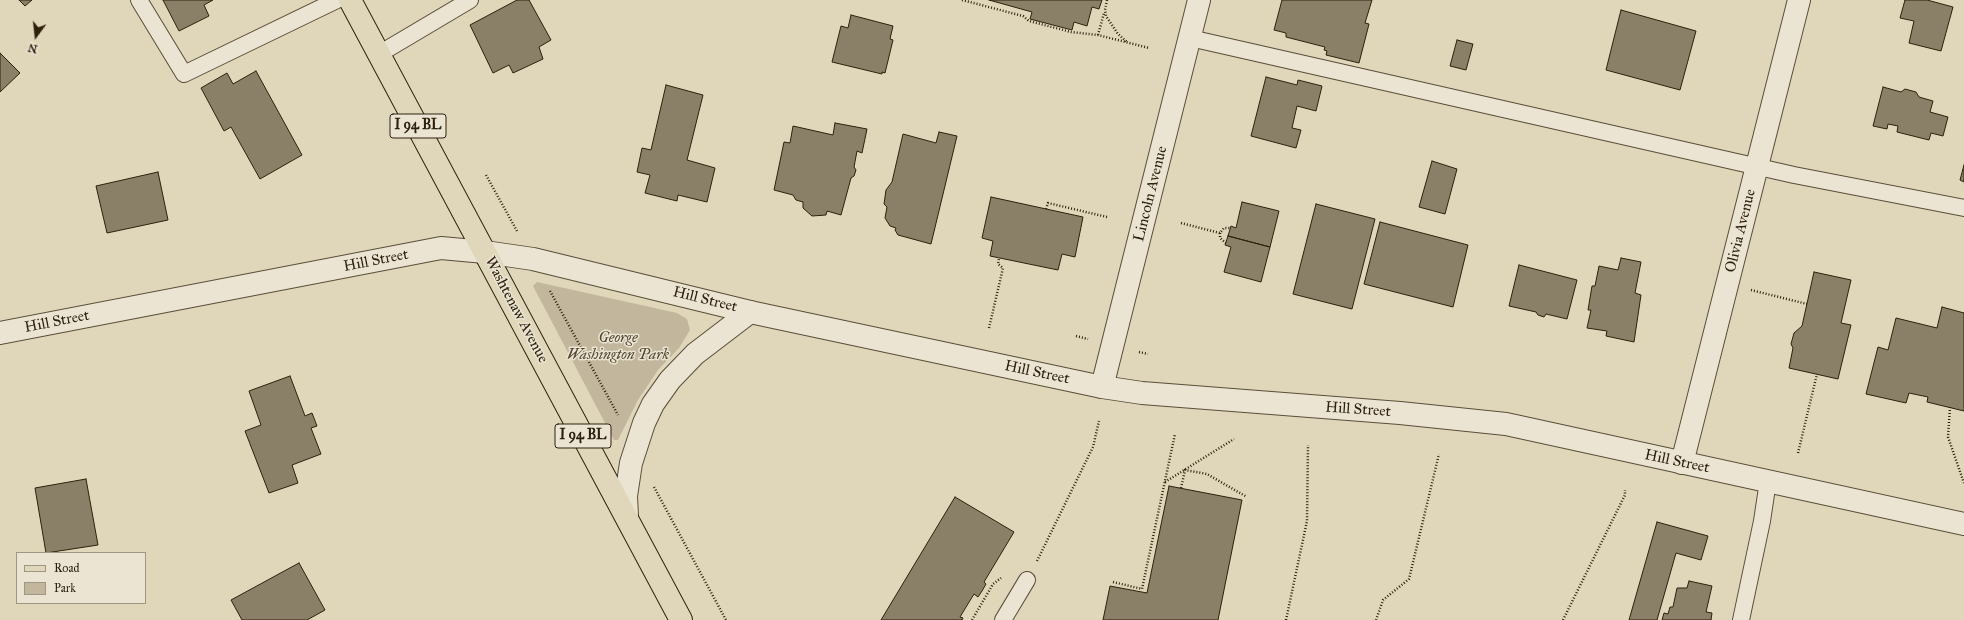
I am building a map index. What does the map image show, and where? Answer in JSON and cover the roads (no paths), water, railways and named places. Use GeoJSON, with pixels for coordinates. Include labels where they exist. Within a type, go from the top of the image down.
{"type":"FeatureCollection","features":[{"type":"Feature","properties":{"kind":"main road","name":"Washtenaw Avenue"},"geometry":{"type":"LineString","coordinates":[[350,0],[627,516],[681,620]]}},
{"type":"Feature","properties":{"kind":"street","name":"Lincoln Avenue"},"geometry":{"type":"LineString","coordinates":[[1102,387],[1199,0]]}},
{"type":"Feature","properties":{"kind":"street","name":"Olivia Avenue"},"geometry":{"type":"LineString","coordinates":[[1682,463],[1799,0]]}},
{"type":"Feature","properties":{"kind":"street","name":"Hill Street"},"geometry":{"type":"LineString","coordinates":[[0,333],[441,248],[485,252],[533,259],[750,312],[1102,387],[1142,393],[1400,413],[1506,424],[1964,524]]}},
{"type":"Feature","properties":{"kind":"street","name":"Hill Street"},"geometry":{"type":"LineString","coordinates":[[627,516],[626,496],[631,463],[644,422],[653,404],[670,380],[695,354],[750,312]]}},
{"type":"Feature","properties":{"kind":"lane"},"geometry":{"type":"LineString","coordinates":[[139,0],[184,74],[337,0]]}},
{"type":"Feature","properties":{"kind":"lane"},"geometry":{"type":"LineString","coordinates":[[379,54],[470,0]]}},
{"type":"Feature","properties":{"kind":"lane"},"geometry":{"type":"LineString","coordinates":[[1190,38],[1794,175],[1964,208]]}},
{"type":"Feature","properties":{"kind":"lane"},"geometry":{"type":"LineString","coordinates":[[1741,620],[1762,521],[1768,481]]}},
{"type":"Feature","properties":{"kind":"lane"},"geometry":{"type":"LineString","coordinates":[[1003,620],[1027,580]]}},
{"type":"Feature","properties":{"kind":"park label","name":"George Washington Park"},"geometry":{"type":"Point","coordinates":[618,346]}}]}
